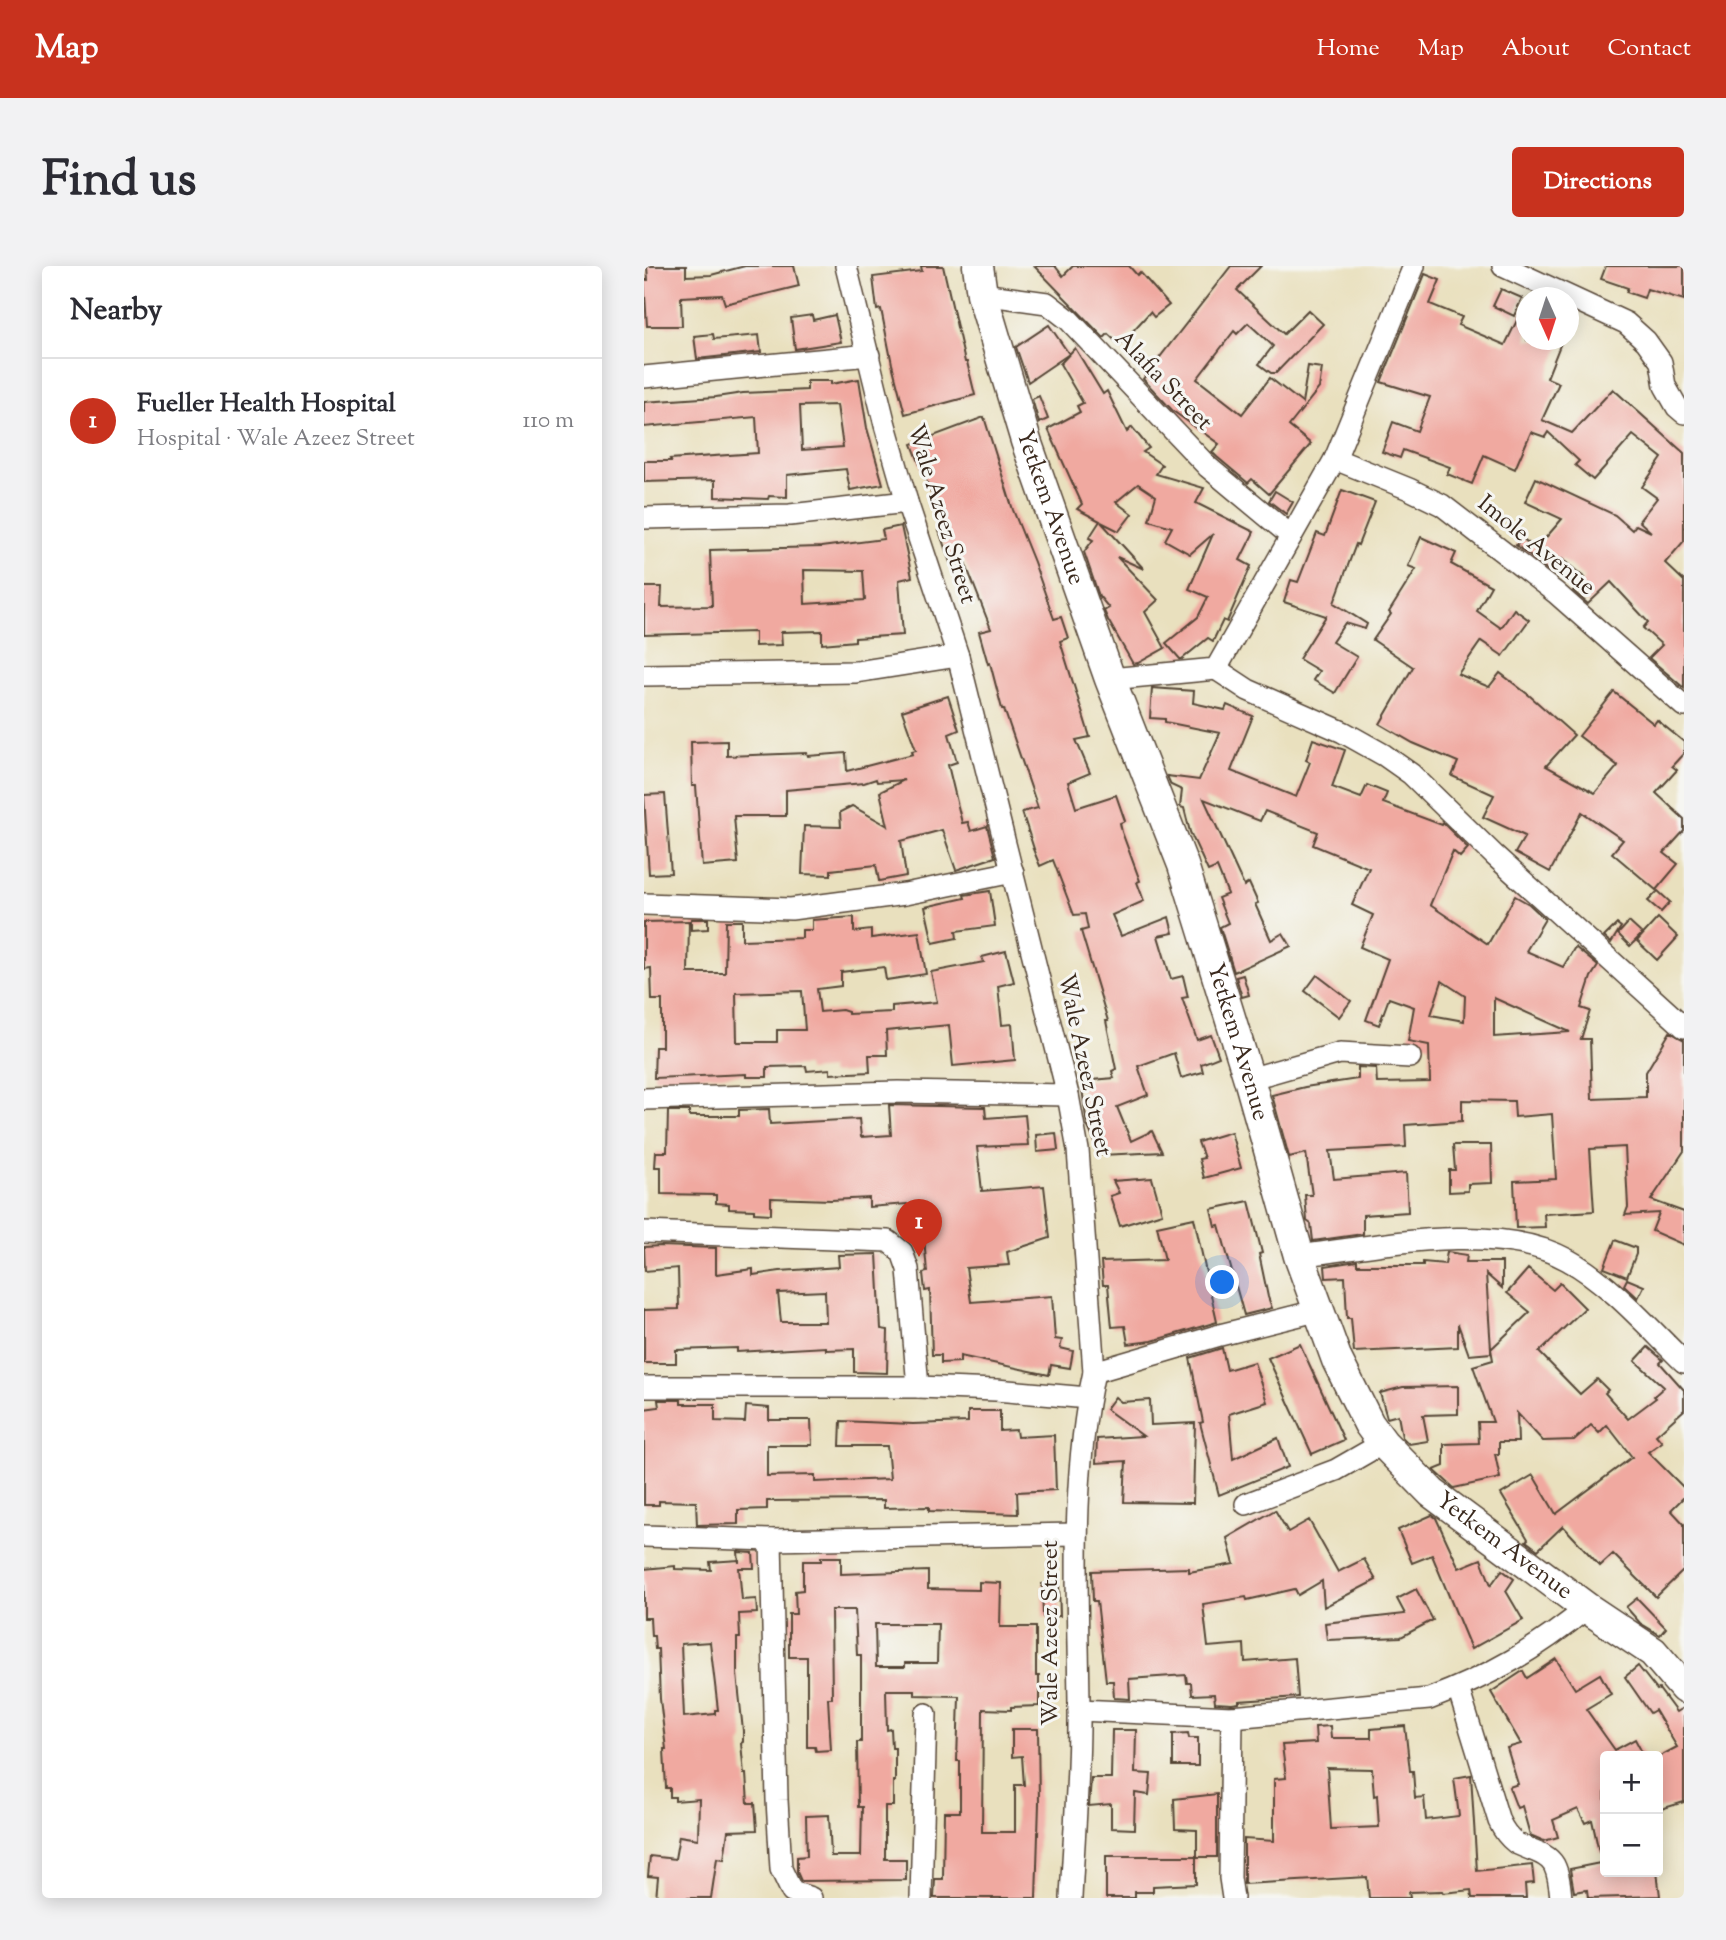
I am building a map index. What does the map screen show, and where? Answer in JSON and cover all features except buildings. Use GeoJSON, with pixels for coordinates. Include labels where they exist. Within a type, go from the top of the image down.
{"type":"FeatureCollection","features":[{"type":"Feature","properties":{"kind":"street","name":"Wale Azeez Street"},"geometry":{"type":"LineString","coordinates":[[846,266],[907,502],[958,656],[1068,1095],[1078,1150],[1094,1372],[1088,1398],[1076,1534],[1079,1710],[1071,1898]]}},
{"type":"Feature","properties":{"kind":"street"},"geometry":{"type":"LineString","coordinates":[[1216,669],[1335,459],[1413,266]]}},
{"type":"Feature","properties":{"kind":"street"},"geometry":{"type":"LineString","coordinates":[[1503,266],[1626,323],[1646,341],[1661,362],[1665,386],[1677,407],[1684,413]]}},
{"type":"Feature","properties":{"kind":"street","name":"Alafia Street"},"geometry":{"type":"LineString","coordinates":[[980,280],[1047,303],[1069,320],[1208,467],[1291,536]]}},
{"type":"Feature","properties":{"kind":"street","name":"Yetkem Avenue"},"geometry":{"type":"LineString","coordinates":[[980,280],[1026,441],[1110,679],[1183,865],[1249,1079],[1299,1256],[1337,1360],[1368,1424],[1432,1493],[1587,1608],[1653,1652],[1684,1688]]}},
{"type":"Feature","properties":{"kind":"street"},"geometry":{"type":"LineString","coordinates":[[644,377],[869,355]]}},
{"type":"Feature","properties":{"kind":"street","name":"Imole Avenue"},"geometry":{"type":"LineString","coordinates":[[1335,459],[1442,505],[1556,593],[1684,706]]}},
{"type":"Feature","properties":{"kind":"street"},"geometry":{"type":"LineString","coordinates":[[644,518],[790,515],[907,502]]}},
{"type":"Feature","properties":{"kind":"street"},"geometry":{"type":"LineString","coordinates":[[644,675],[856,672],[958,656]]}},
{"type":"Feature","properties":{"kind":"street"},"geometry":{"type":"LineString","coordinates":[[1110,679],[1216,669],[1260,696],[1343,732],[1384,755],[1410,774],[1494,855],[1684,1027]]}},
{"type":"Feature","properties":{"kind":"street"},"geometry":{"type":"LineString","coordinates":[[644,904],[791,909],[905,894],[1013,872]]}},
{"type":"Feature","properties":{"kind":"street"},"geometry":{"type":"LineString","coordinates":[[1249,1079],[1340,1053],[1410,1057]]}},
{"type":"Feature","properties":{"kind":"street"},"geometry":{"type":"LineString","coordinates":[[644,1099],[898,1092],[1068,1095]]}},
{"type":"Feature","properties":{"kind":"street"},"geometry":{"type":"LineString","coordinates":[[644,1232],[888,1241],[902,1252],[908,1269],[918,1387]]}},
{"type":"Feature","properties":{"kind":"street"},"geometry":{"type":"LineString","coordinates":[[1299,1256],[1414,1241],[1506,1241],[1545,1248],[1595,1278],[1684,1362]]}},
{"type":"Feature","properties":{"kind":"street"},"geometry":{"type":"LineString","coordinates":[[1094,1372],[1220,1335],[1320,1310]]}},
{"type":"Feature","properties":{"kind":"street"},"geometry":{"type":"LineString","coordinates":[[644,1387],[918,1387],[1088,1398]]}},
{"type":"Feature","properties":{"kind":"street"},"geometry":{"type":"LineString","coordinates":[[1246,1504],[1336,1470],[1383,1443]]}},
{"type":"Feature","properties":{"kind":"street"},"geometry":{"type":"LineString","coordinates":[[644,1536],[771,1540],[1076,1534]]}},
{"type":"Feature","properties":{"kind":"street"},"geometry":{"type":"LineString","coordinates":[[771,1540],[780,1869],[792,1892],[811,1898]]}},
{"type":"Feature","properties":{"kind":"street"},"geometry":{"type":"LineString","coordinates":[[1079,1710],[1232,1717],[1429,1699],[1519,1658],[1587,1608]]}},
{"type":"Feature","properties":{"kind":"street"},"geometry":{"type":"LineString","coordinates":[[1458,1688],[1499,1821],[1505,1833],[1516,1843],[1545,1856],[1553,1863],[1560,1898]]}},
{"type":"Feature","properties":{"kind":"street"},"geometry":{"type":"LineString","coordinates":[[921,1898],[926,1714]]}},
{"type":"Feature","properties":{"kind":"street"},"geometry":{"type":"LineString","coordinates":[[1232,1717],[1230,1878],[1233,1898]]}},
{"type":"Feature","properties":{"kind":"place","name":"Fueller Health Hospital"},"geometry":{"type":"Point","coordinates":[919,1257]}}]}
